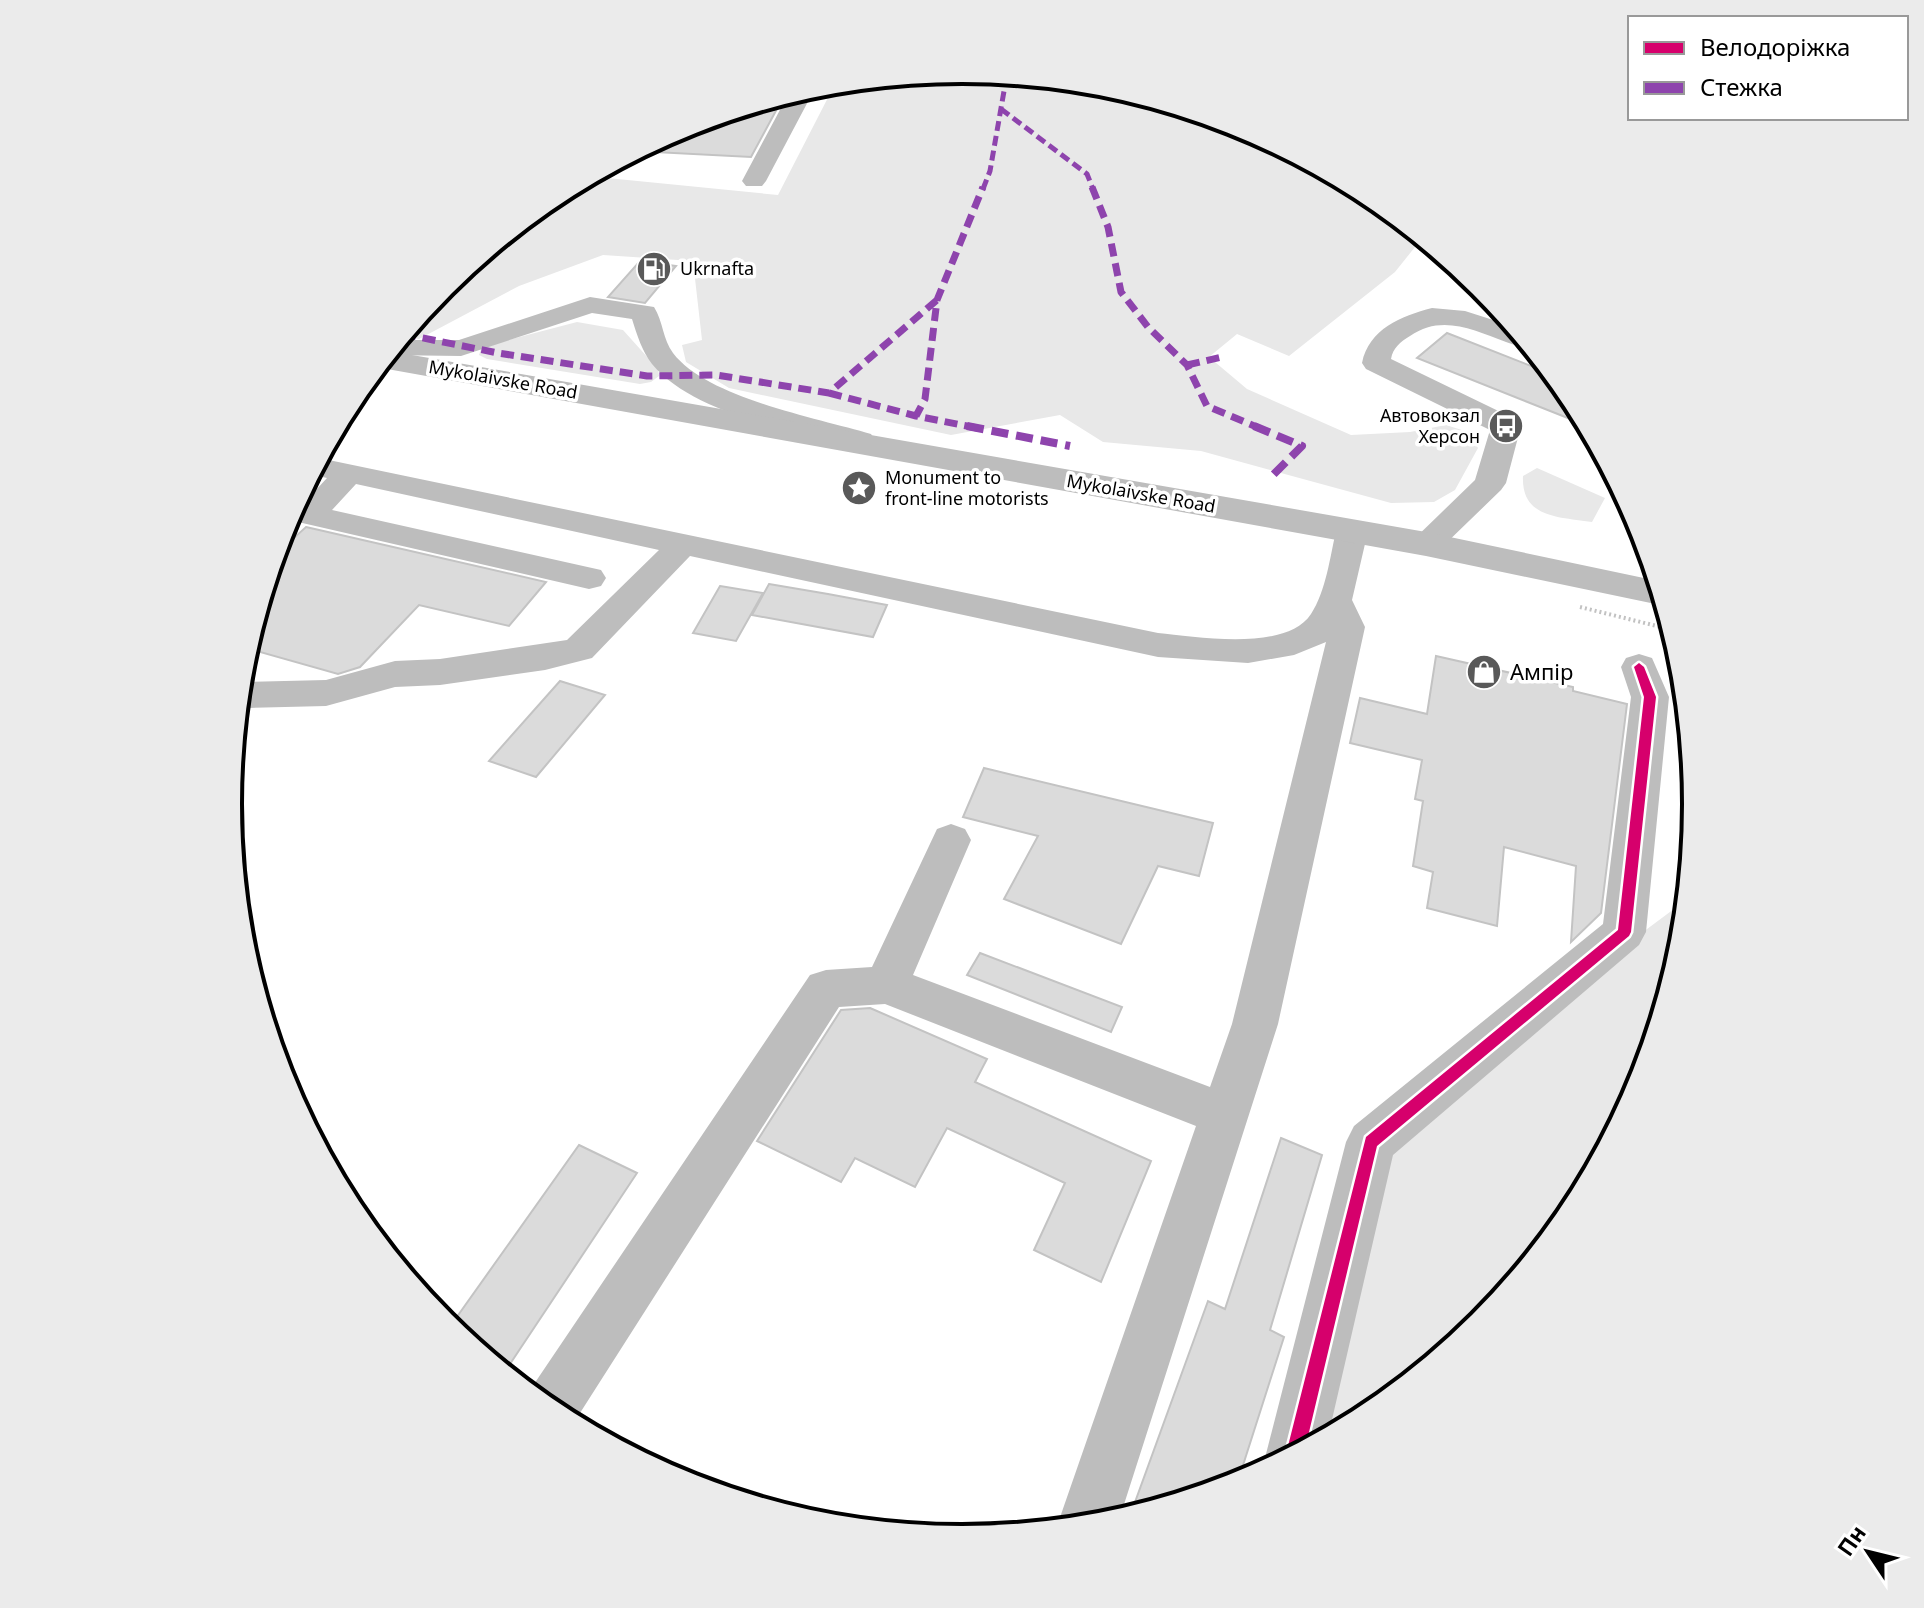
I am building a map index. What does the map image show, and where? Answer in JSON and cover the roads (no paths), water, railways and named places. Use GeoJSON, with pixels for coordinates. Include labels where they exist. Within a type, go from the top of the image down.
{"type":"FeatureCollection","features":[{"type":"Feature","properties":{"kind":"main road","name":"Mykolaivske Road"},"geometry":{"type":"LineString","coordinates":[[395,361],[1426,544],[1649,591]]}},
{"type":"Feature","properties":{"kind":"street"},"geometry":{"type":"LineString","coordinates":[[754,181],[795,104]]}},
{"type":"Feature","properties":{"kind":"street"},"geometry":{"type":"LineString","coordinates":[[406,348],[461,348],[590,305],[644,313],[660,355],[678,375],[710,393],[891,450]]}},
{"type":"Feature","properties":{"kind":"street"},"geometry":{"type":"LineString","coordinates":[[1426,544],[1490,483],[1506,426],[1376,363],[1379,347],[1410,320],[1436,314],[1507,334]]}},
{"type":"Feature","properties":{"kind":"street"},"geometry":{"type":"LineString","coordinates":[[325,468],[1158,645],[1212,651],[1260,650],[1302,639],[1324,623],[1334,599],[1352,531]]}},
{"type":"Feature","properties":{"kind":"street"},"geometry":{"type":"LineString","coordinates":[[304,513],[350,473]]}},
{"type":"Feature","properties":{"kind":"street"},"geometry":{"type":"LineString","coordinates":[[301,520],[589,578]]}},
{"type":"Feature","properties":{"kind":"street"},"geometry":{"type":"LineString","coordinates":[[251,695],[326,693],[395,674],[440,672],[545,658],[579,649],[684,543]]}},
{"type":"Feature","properties":{"kind":"street"},"geometry":{"type":"LineString","coordinates":[[1092,1512],[1255,1024],[1347,627],[1334,599]]}},
{"type":"Feature","properties":{"kind":"street"},"geometry":{"type":"LineString","coordinates":[[1298,1440],[1371,1142],[1624,932],[1650,697],[1639,667]]}},
{"type":"Feature","properties":{"kind":"street"},"geometry":{"type":"LineString","coordinates":[[886,985],[951,840]]}},
{"type":"Feature","properties":{"kind":"street"},"geometry":{"type":"LineString","coordinates":[[556,1399],[826,989],[886,985],[1225,1115]]}},
{"type":"Feature","properties":{"kind":"place","name":"Ukrnafta"},"geometry":{"type":"Point","coordinates":[654,269]}},
{"type":"Feature","properties":{"kind":"place","name":"Автовокзал Херсон"},"geometry":{"type":"Point","coordinates":[1506,426]}},
{"type":"Feature","properties":{"kind":"place","name":"Monument to front-line motorists"},"geometry":{"type":"Point","coordinates":[859,488]}},
{"type":"Feature","properties":{"kind":"place","name":"Ампір"},"geometry":{"type":"Point","coordinates":[1484,672]}}]}
